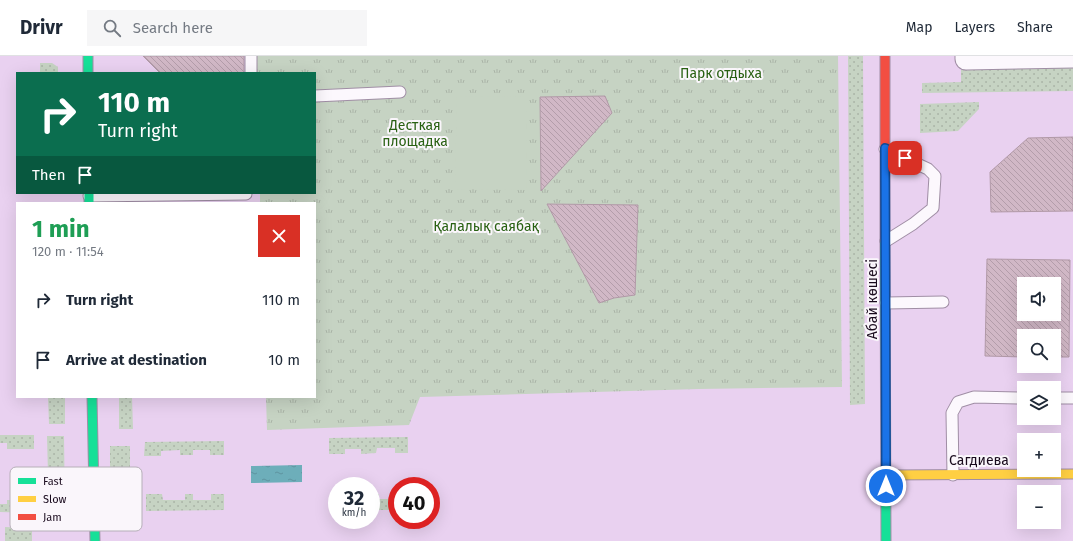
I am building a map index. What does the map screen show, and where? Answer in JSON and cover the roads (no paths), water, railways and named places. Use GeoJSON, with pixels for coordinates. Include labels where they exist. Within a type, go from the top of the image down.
{"type":"FeatureCollection","features":[{"type":"Feature","properties":{"kind":"street"},"geometry":{"type":"LineString","coordinates":[[88,56],[88,72]]}},
{"type":"Feature","properties":{"kind":"street","name":"Абай көшесі"},"geometry":{"type":"LineString","coordinates":[[885,56],[886,541]]}},
{"type":"Feature","properties":{"kind":"street"},"geometry":{"type":"LineString","coordinates":[[966,56],[966,59],[1073,57]]}},
{"type":"Feature","properties":{"kind":"street"},"geometry":{"type":"LineString","coordinates":[[92,398],[93,467]]}},
{"type":"Feature","properties":{"kind":"street","name":"Сагдиева"},"geometry":{"type":"LineString","coordinates":[[886,474],[1073,474]]}},
{"type":"Feature","properties":{"kind":"street"},"geometry":{"type":"LineString","coordinates":[[95,531],[95,541]]}},
{"type":"Feature","properties":{"kind":"lane"},"geometry":{"type":"LineString","coordinates":[[251,56],[251,72]]}},
{"type":"Feature","properties":{"kind":"lane"},"geometry":{"type":"LineString","coordinates":[[316,96],[400,92]]}},
{"type":"Feature","properties":{"kind":"lane"},"geometry":{"type":"LineString","coordinates":[[885,148],[930,170],[933,172],[935,180],[934,201],[931,211],[886,241]]}},
{"type":"Feature","properties":{"kind":"lane"},"geometry":{"type":"LineString","coordinates":[[89,197],[246,194]]}},
{"type":"Feature","properties":{"kind":"lane"},"geometry":{"type":"LineString","coordinates":[[886,303],[943,302]]}},
{"type":"Feature","properties":{"kind":"lane"},"geometry":{"type":"LineString","coordinates":[[953,475],[952,413],[958,402],[974,397],[1017,398]]}},
{"type":"Feature","properties":{"kind":"lane"},"geometry":{"type":"LineString","coordinates":[[1061,398],[1073,398]]}},
{"type":"Feature","properties":{"kind":"water"},"geometry":{"type":"Polygon","coordinates":[[[302,465],[302,482],[251,483],[251,466],[302,465]]]}},
{"type":"Feature","properties":{"kind":"park label","name":"Парк отдыха"},"geometry":{"type":"Point","coordinates":[721,73]}},
{"type":"Feature","properties":{"kind":"park label","name":"Десткая площадка"},"geometry":{"type":"Point","coordinates":[415,134]}},
{"type":"Feature","properties":{"kind":"park label","name":"Қалалық саябақ"},"geometry":{"type":"Point","coordinates":[486,226]}}]}
